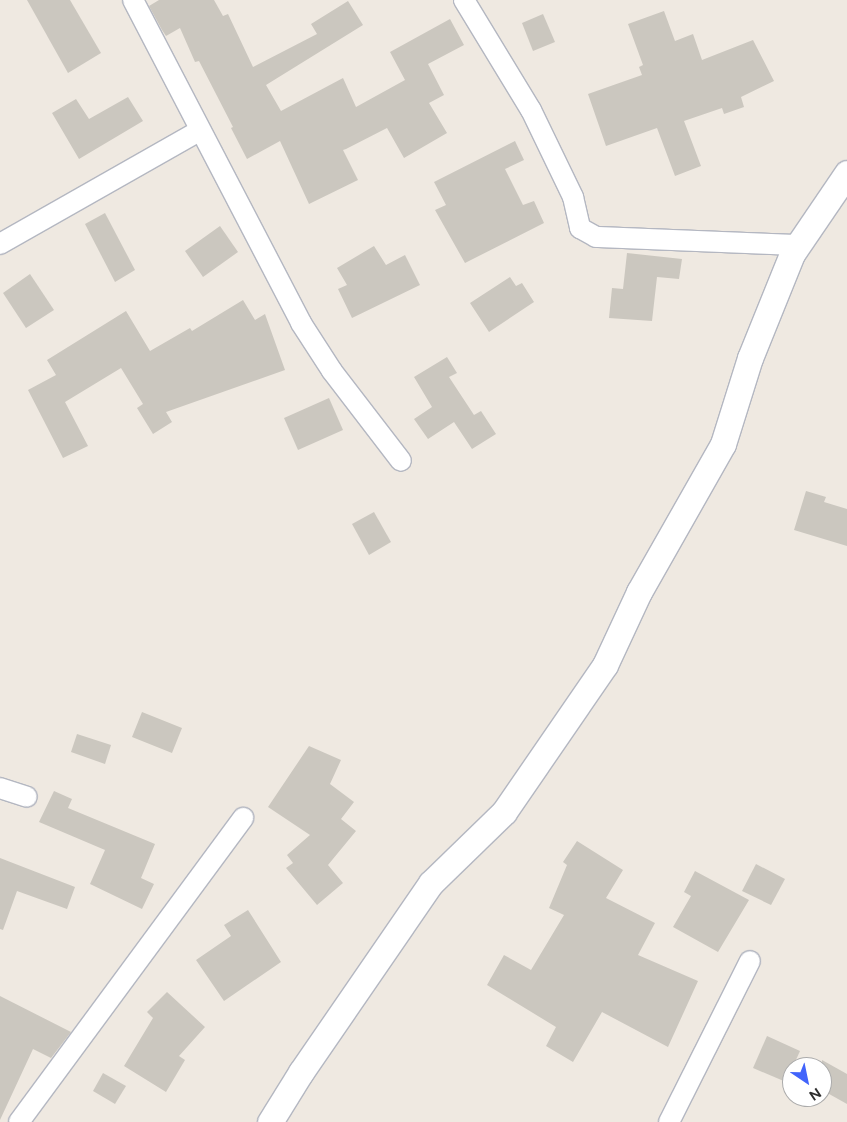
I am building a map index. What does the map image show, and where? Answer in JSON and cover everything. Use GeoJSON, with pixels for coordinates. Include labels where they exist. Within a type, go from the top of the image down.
{"type":"FeatureCollection","features":[{"type":"Feature","properties":{"kind":"street"},"geometry":{"type":"LineString","coordinates":[[133,0],[199,131],[301,323],[332,371],[401,461]]}},
{"type":"Feature","properties":{"kind":"street"},"geometry":{"type":"LineString","coordinates":[[464,0],[531,110],[573,197],[580,228],[596,237],[798,246]]}},
{"type":"Feature","properties":{"kind":"street"},"geometry":{"type":"LineString","coordinates":[[0,244],[199,131]]}},
{"type":"Feature","properties":{"kind":"street"},"geometry":{"type":"LineString","coordinates":[[270,1122],[301,1072],[431,883],[504,812],[605,665],[639,592],[723,444],[750,358],[798,246],[847,173]]}},
{"type":"Feature","properties":{"kind":"street"},"geometry":{"type":"LineString","coordinates":[[0,788],[26,797]]}},
{"type":"Feature","properties":{"kind":"street"},"geometry":{"type":"LineString","coordinates":[[19,1122],[243,818]]}},
{"type":"Feature","properties":{"kind":"street"},"geometry":{"type":"LineString","coordinates":[[669,1122],[750,961]]}},
{"type":"Feature","properties":{"kind":"building"},"geometry":{"type":"Polygon","coordinates":[[[27,0],[70,0],[101,53],[68,73],[27,0]]]}},
{"type":"Feature","properties":{"kind":"building"},"geometry":{"type":"Polygon","coordinates":[[[159,0],[214,0],[223,16],[228,14],[253,67],[317,34],[311,24],[348,1],[363,25],[266,85],[281,111],[343,78],[356,107],[405,80],[390,52],[450,19],[464,45],[428,64],[444,95],[429,103],[447,133],[404,158],[387,128],[343,150],[358,180],[309,204],[280,141],[247,159],[231,128],[233,127],[199,61],[195,62],[180,28],[166,36],[162,30],[149,6],[159,0]]]}},
{"type":"Feature","properties":{"kind":"building"},"geometry":{"type":"Polygon","coordinates":[[[664,11],[675,41],[693,34],[702,60],[753,40],[774,81],[741,97],[744,107],[724,114],[722,108],[684,121],[701,166],[675,176],[657,128],[606,146],[588,94],[642,75],[639,67],[643,65],[628,24],[664,11]]]}},
{"type":"Feature","properties":{"kind":"building"},"geometry":{"type":"Polygon","coordinates":[[[543,14],[555,42],[533,51],[522,23],[543,14]]]}},
{"type":"Feature","properties":{"kind":"building"},"geometry":{"type":"Polygon","coordinates":[[[128,97],[143,121],[79,159],[52,113],[76,99],[89,119],[128,97]]]}},
{"type":"Feature","properties":{"kind":"building"},"geometry":{"type":"Polygon","coordinates":[[[515,141],[524,160],[505,169],[523,205],[534,201],[544,223],[465,263],[435,210],[446,205],[434,182],[515,141]]]}},
{"type":"Feature","properties":{"kind":"building"},"geometry":{"type":"Polygon","coordinates":[[[105,213],[135,270],[115,282],[85,224],[105,213]]]}},
{"type":"Feature","properties":{"kind":"building"},"geometry":{"type":"Polygon","coordinates":[[[220,226],[238,252],[203,277],[185,251],[220,226]]]}},
{"type":"Feature","properties":{"kind":"building"},"geometry":{"type":"Polygon","coordinates":[[[374,246],[386,265],[405,255],[420,285],[352,318],[338,289],[347,285],[337,268],[374,246]]]}},
{"type":"Feature","properties":{"kind":"building"},"geometry":{"type":"Polygon","coordinates":[[[627,253],[682,259],[679,279],[657,277],[652,321],[609,318],[612,288],[623,289],[627,253]]]}},
{"type":"Feature","properties":{"kind":"building"},"geometry":{"type":"Polygon","coordinates":[[[30,274],[54,310],[26,328],[3,293],[30,274]]]}},
{"type":"Feature","properties":{"kind":"building"},"geometry":{"type":"Polygon","coordinates":[[[510,277],[516,286],[522,283],[534,302],[489,332],[470,303],[510,277]]]}},
{"type":"Feature","properties":{"kind":"building"},"geometry":{"type":"Polygon","coordinates":[[[243,300],[255,320],[265,314],[285,370],[166,412],[172,422],[153,434],[137,408],[143,404],[121,368],[65,402],[88,446],[63,458],[28,390],[56,375],[47,360],[126,311],[150,351],[190,328],[192,331],[243,300]]]}},
{"type":"Feature","properties":{"kind":"building"},"geometry":{"type":"Polygon","coordinates":[[[447,357],[457,373],[449,377],[474,415],[481,411],[496,434],[472,449],[454,422],[428,439],[414,419],[432,407],[414,377],[447,357]]]}},
{"type":"Feature","properties":{"kind":"building"},"geometry":{"type":"Polygon","coordinates":[[[329,398],[343,430],[298,450],[284,418],[329,398]]]}},
{"type":"Feature","properties":{"kind":"building"},"geometry":{"type":"Polygon","coordinates":[[[806,491],[826,497],[824,502],[847,509],[847,546],[794,530],[806,491]]]}},
{"type":"Feature","properties":{"kind":"building"},"geometry":{"type":"Polygon","coordinates":[[[374,512],[391,542],[369,555],[352,524],[374,512]]]}},
{"type":"Feature","properties":{"kind":"building"},"geometry":{"type":"Polygon","coordinates":[[[142,712],[182,728],[172,753],[132,737],[142,712]]]}},
{"type":"Feature","properties":{"kind":"building"},"geometry":{"type":"Polygon","coordinates":[[[77,734],[111,745],[105,764],[71,752],[77,734]]]}},
{"type":"Feature","properties":{"kind":"building"},"geometry":{"type":"Polygon","coordinates":[[[309,746],[341,760],[330,784],[354,802],[341,819],[356,831],[328,865],[343,883],[317,905],[286,868],[293,863],[287,855],[310,835],[268,807],[309,746]]]}},
{"type":"Feature","properties":{"kind":"building"},"geometry":{"type":"Polygon","coordinates":[[[54,791],[72,799],[68,808],[155,844],[141,878],[154,884],[142,909],[90,884],[105,850],[39,822],[54,791]]]}},
{"type":"Feature","properties":{"kind":"building"},"geometry":{"type":"Polygon","coordinates":[[[577,841],[623,870],[606,898],[655,923],[638,955],[698,981],[668,1047],[602,1012],[573,1062],[546,1046],[556,1027],[487,985],[504,955],[531,970],[564,915],[549,908],[567,865],[563,862],[577,841]]]}},
{"type":"Feature","properties":{"kind":"building"},"geometry":{"type":"Polygon","coordinates":[[[0,858],[75,887],[67,909],[17,891],[3,930],[0,929],[0,858]]]}},
{"type":"Feature","properties":{"kind":"building"},"geometry":{"type":"Polygon","coordinates":[[[756,864],[785,879],[771,905],[742,891],[756,864]]]}},
{"type":"Feature","properties":{"kind":"building"},"geometry":{"type":"Polygon","coordinates":[[[695,871],[749,900],[718,952],[673,927],[691,896],[684,892],[695,871]]]}},
{"type":"Feature","properties":{"kind":"building"},"geometry":{"type":"Polygon","coordinates":[[[248,910],[281,962],[224,1001],[196,960],[231,936],[224,925],[248,910]]]}},
{"type":"Feature","properties":{"kind":"building"},"geometry":{"type":"Polygon","coordinates":[[[167,992],[205,1027],[179,1056],[185,1060],[166,1092],[124,1066],[153,1018],[147,1012],[167,992]]]}},
{"type":"Feature","properties":{"kind":"building"},"geometry":{"type":"Polygon","coordinates":[[[0,996],[71,1032],[51,1058],[33,1049],[0,1120],[0,996]]]}},
{"type":"Feature","properties":{"kind":"building"},"geometry":{"type":"Polygon","coordinates":[[[767,1036],[800,1051],[797,1057],[782,1057],[782,1080],[753,1068],[767,1036]]]}},
{"type":"Feature","properties":{"kind":"building"},"geometry":{"type":"Polygon","coordinates":[[[832,1066],[847,1074],[847,1104],[832,1096],[832,1066]]]}},
{"type":"Feature","properties":{"kind":"building"},"geometry":{"type":"Polygon","coordinates":[[[103,1073],[126,1086],[115,1104],[93,1091],[103,1073]]]}}]}
